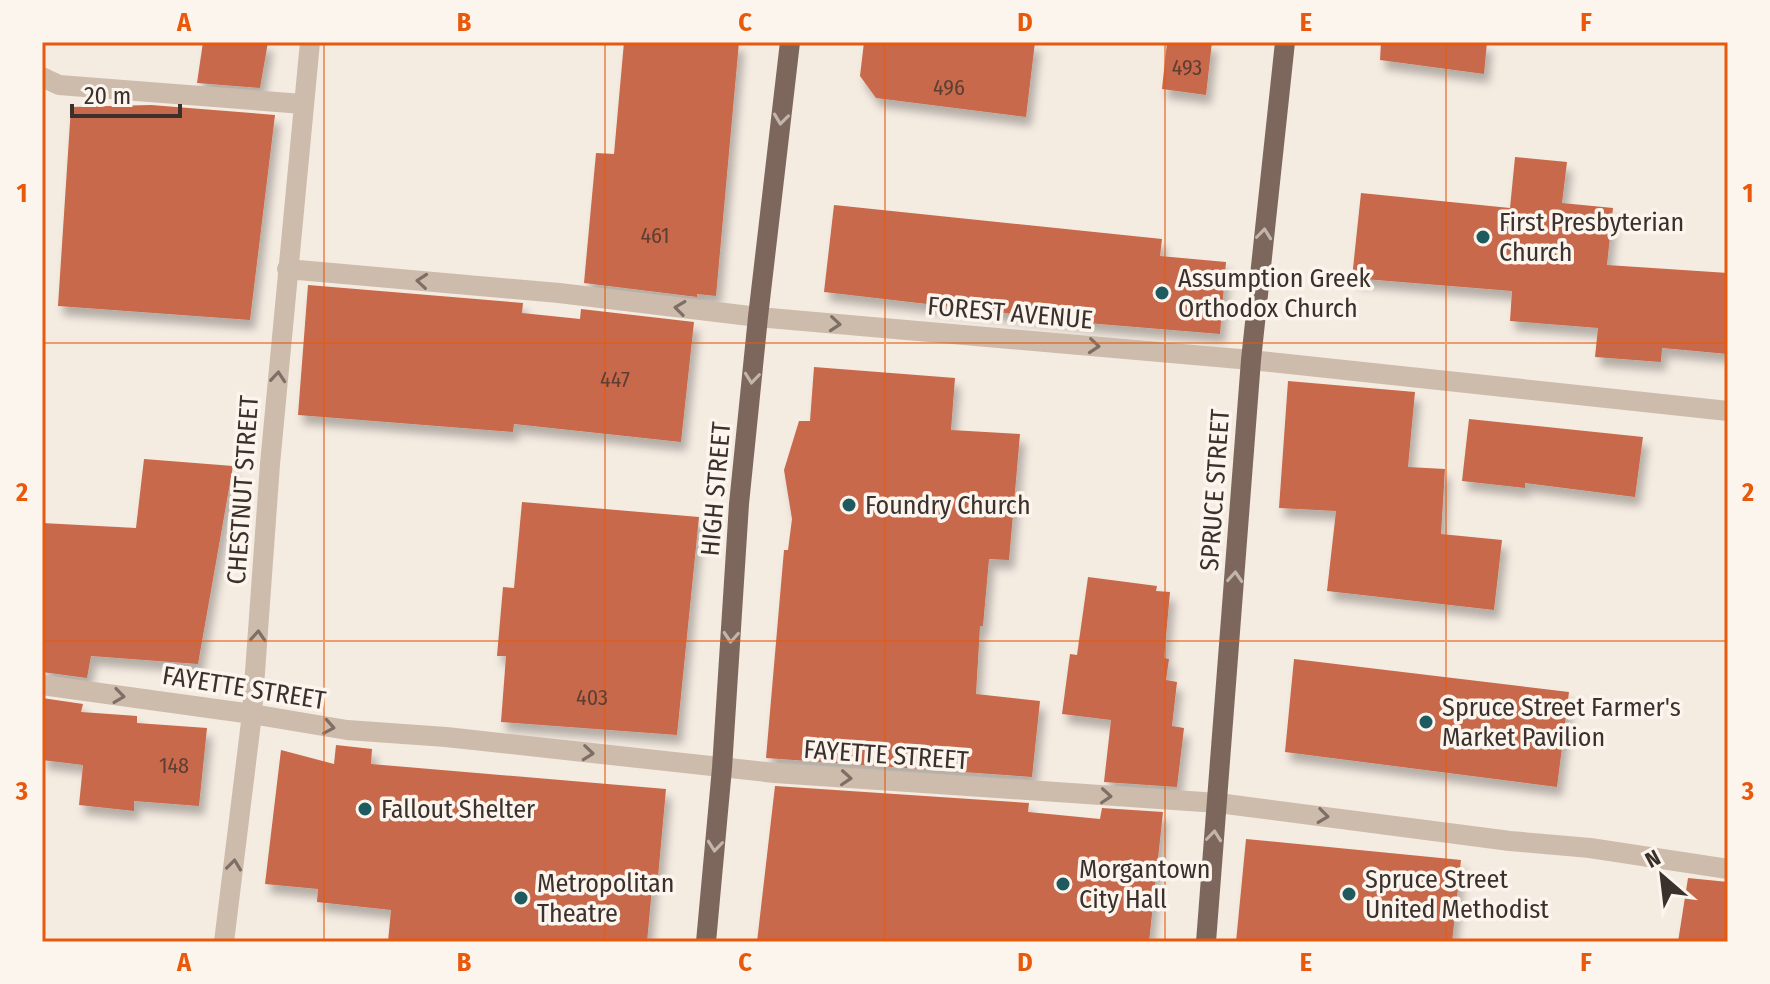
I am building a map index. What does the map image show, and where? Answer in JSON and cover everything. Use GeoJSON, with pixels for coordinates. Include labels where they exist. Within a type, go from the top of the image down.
{"type":"FeatureCollection","features":[{"type":"Feature","properties":{"kind":"main road","name":"HIGH STREET"},"geometry":{"type":"LineString","coordinates":[[706,942],[722,768],[739,504],[790,42]]}},
{"type":"Feature","properties":{"kind":"main road","name":"SPRUCE STREET"},"geometry":{"type":"LineString","coordinates":[[1206,942],[1251,360],[1285,42]]}},
{"type":"Feature","properties":{"kind":"street","name":"CHESTNUT STREET"},"geometry":{"type":"LineString","coordinates":[[224,942],[252,714],[270,464],[310,42]]}},
{"type":"Feature","properties":{"kind":"street"},"geometry":{"type":"LineString","coordinates":[[42,77],[59,85],[303,104]]}},
{"type":"Feature","properties":{"kind":"street","name":"FOREST AVENUE"},"geometry":{"type":"LineString","coordinates":[[287,269],[559,293],[758,317],[1251,360],[1728,411]]}},
{"type":"Feature","properties":{"kind":"street","name":"FAYETTE STREET"},"geometry":{"type":"LineString","coordinates":[[42,685],[347,730],[446,737],[722,768],[1218,803],[1510,841],[1590,848],[1728,869]]}},
{"type":"Feature","properties":{"kind":"building"},"geometry":{"type":"Polygon","coordinates":[[[203,42],[268,42],[260,88],[197,83],[203,42]]]}},
{"type":"Feature","properties":{"kind":"building"},"geometry":{"type":"Polygon","coordinates":[[[624,42],[739,42],[716,296],[697,294],[697,297],[584,283],[596,153],[614,154],[624,42]]]}},
{"type":"Feature","properties":{"kind":"building"},"geometry":{"type":"Polygon","coordinates":[[[864,42],[1035,42],[1026,117],[876,98],[860,76],[864,42]]]}},
{"type":"Feature","properties":{"kind":"building"},"geometry":{"type":"Polygon","coordinates":[[[1167,42],[1212,42],[1206,95],[1162,89],[1167,42]]]}},
{"type":"Feature","properties":{"kind":"building"},"geometry":{"type":"Polygon","coordinates":[[[1381,42],[1487,42],[1484,74],[1380,60],[1381,42]]]}},
{"type":"Feature","properties":{"kind":"building"},"geometry":{"type":"Polygon","coordinates":[[[151,105],[275,115],[250,320],[58,306],[71,107],[151,105]]]}},
{"type":"Feature","properties":{"kind":"building","name":"First Presbyterian Church"},"geometry":{"type":"Polygon","coordinates":[[[1515,157],[1567,162],[1562,203],[1613,208],[1607,265],[1728,273],[1728,354],[1662,348],[1661,362],[1595,357],[1598,328],[1510,321],[1512,291],[1352,278],[1361,193],[1510,208],[1515,157]]]}},
{"type":"Feature","properties":{"kind":"building"},"geometry":{"type":"Polygon","coordinates":[[[834,205],[1162,239],[1160,256],[1226,262],[1220,334],[1099,324],[824,292],[834,205]]]}},
{"type":"Feature","properties":{"kind":"building"},"geometry":{"type":"Polygon","coordinates":[[[308,285],[523,303],[522,313],[580,319],[581,309],[694,322],[681,442],[514,424],[513,432],[298,415],[308,285]]]}},
{"type":"Feature","properties":{"kind":"building"},"geometry":{"type":"Polygon","coordinates":[[[814,367],[955,378],[951,430],[1020,434],[1009,560],[989,559],[983,626],[980,626],[976,694],[1040,701],[1032,777],[766,758],[784,550],[788,550],[792,519],[784,470],[799,421],[810,421],[814,367]]]}},
{"type":"Feature","properties":{"kind":"building"},"geometry":{"type":"Polygon","coordinates":[[[1288,381],[1415,392],[1408,467],[1445,469],[1441,534],[1502,540],[1494,610],[1327,591],[1336,511],[1279,508],[1288,381]]]}},
{"type":"Feature","properties":{"kind":"building"},"geometry":{"type":"Polygon","coordinates":[[[1469,419],[1643,437],[1635,497],[1525,483],[1525,488],[1462,481],[1469,419]]]}},
{"type":"Feature","properties":{"kind":"building"},"geometry":{"type":"Polygon","coordinates":[[[144,459],[233,466],[198,664],[91,656],[87,678],[42,672],[42,523],[136,528],[144,459]]]}},
{"type":"Feature","properties":{"kind":"building"},"geometry":{"type":"Polygon","coordinates":[[[522,502],[699,517],[677,735],[501,722],[506,656],[497,656],[503,587],[514,588],[522,502]]]}},
{"type":"Feature","properties":{"kind":"building"},"geometry":{"type":"Polygon","coordinates":[[[1088,577],[1157,586],[1156,591],[1170,592],[1164,658],[1169,659],[1166,680],[1177,682],[1172,726],[1184,728],[1177,787],[1104,782],[1111,720],[1062,714],[1070,654],[1077,655],[1088,577]]]}},
{"type":"Feature","properties":{"kind":"building","name":"Spruce Street Farmer's Market Pavilion"},"geometry":{"type":"Polygon","coordinates":[[[1294,659],[1569,692],[1557,787],[1285,752],[1294,659]]]}},
{"type":"Feature","properties":{"kind":"building"},"geometry":{"type":"Polygon","coordinates":[[[42,698],[83,704],[81,712],[137,716],[137,723],[207,728],[199,806],[134,801],[134,811],[79,805],[83,765],[42,760],[42,698]]]}},
{"type":"Feature","properties":{"kind":"building"},"geometry":{"type":"Polygon","coordinates":[[[336,745],[372,749],[371,764],[666,789],[658,877],[653,877],[647,942],[388,942],[391,910],[317,902],[318,889],[265,884],[281,750],[334,764],[336,745]]]}},
{"type":"Feature","properties":{"kind":"building"},"geometry":{"type":"Polygon","coordinates":[[[775,786],[1029,803],[1028,812],[1100,819],[1102,808],[1163,812],[1149,942],[757,942],[775,786]]]}},
{"type":"Feature","properties":{"kind":"building","name":"Spruce Street United Methodist"},"geometry":{"type":"Polygon","coordinates":[[[1246,839],[1461,860],[1452,942],[1236,942],[1246,839]]]}},
{"type":"Feature","properties":{"kind":"building"},"geometry":{"type":"Polygon","coordinates":[[[1688,878],[1728,882],[1728,942],[1678,942],[1688,878]]]}},
{"type":"Feature","properties":{"kind":"place","name":"First Presbyterian Church"},"geometry":{"type":"Point","coordinates":[1483,237]}},
{"type":"Feature","properties":{"kind":"place","name":"Assumption Greek Orthodox Church"},"geometry":{"type":"Point","coordinates":[1162,293]}},
{"type":"Feature","properties":{"kind":"place","name":"Foundry Church"},"geometry":{"type":"Point","coordinates":[849,505]}},
{"type":"Feature","properties":{"kind":"place","name":"Spruce Street Farmer's Market Pavilion"},"geometry":{"type":"Point","coordinates":[1426,722]}},
{"type":"Feature","properties":{"kind":"place","name":"Fallout Shelter"},"geometry":{"type":"Point","coordinates":[365,809]}},
{"type":"Feature","properties":{"kind":"place","name":"Morgantown City Hall"},"geometry":{"type":"Point","coordinates":[1063,884]}},
{"type":"Feature","properties":{"kind":"place","name":"Spruce Street United Methodist"},"geometry":{"type":"Point","coordinates":[1349,894]}},
{"type":"Feature","properties":{"kind":"place","name":"Metropolitan Theatre"},"geometry":{"type":"Point","coordinates":[521,898]}}]}
